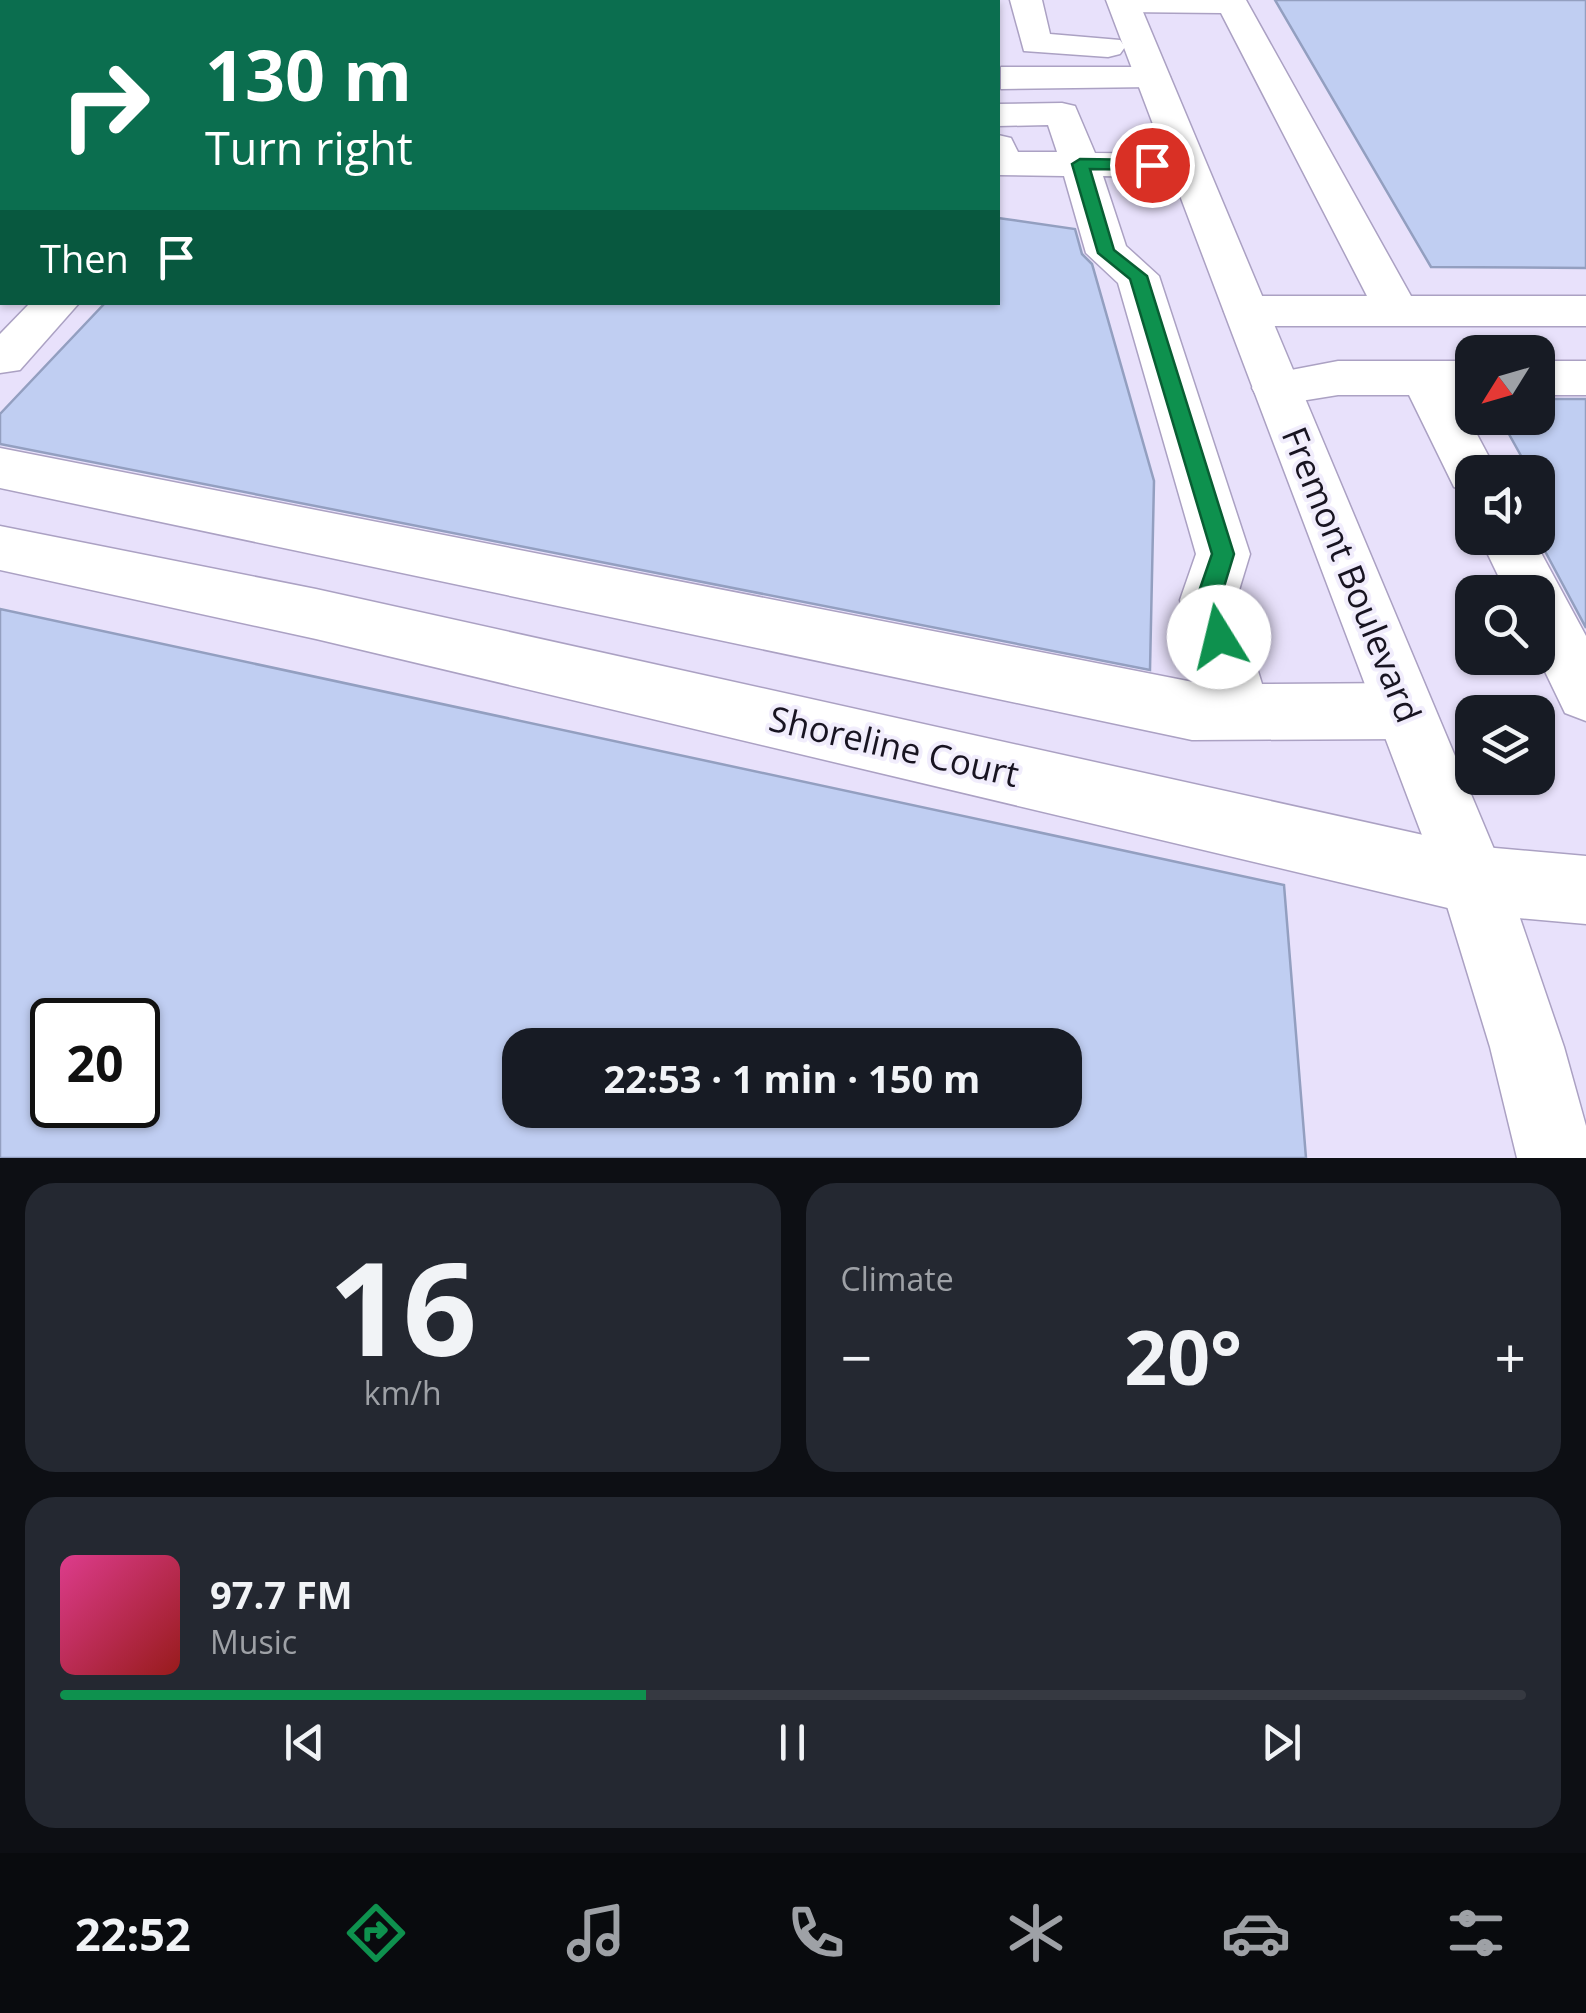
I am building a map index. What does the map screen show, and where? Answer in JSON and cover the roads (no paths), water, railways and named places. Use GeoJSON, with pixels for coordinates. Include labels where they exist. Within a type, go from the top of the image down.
{"type":"FeatureCollection","features":[{"type":"Feature","properties":{"kind":"main road"},"geometry":{"type":"LineString","coordinates":[[1026,0],[1036,44],[1135,32]]}},
{"type":"Feature","properties":{"kind":"main road"},"geometry":{"type":"LineString","coordinates":[[1000,77],[1231,2],[1398,312]]}},
{"type":"Feature","properties":{"kind":"main road","name":"Fremont Boulevard"},"geometry":{"type":"LineString","coordinates":[[1135,32],[1473,880],[1527,1047],[1556,1158]]}},
{"type":"Feature","properties":{"kind":"main road"},"geometry":{"type":"LineString","coordinates":[[1000,116],[1062,114],[1106,253],[1138,276],[1223,554],[1208,600],[1241,712]]}},
{"type":"Feature","properties":{"kind":"main road"},"geometry":{"type":"LineString","coordinates":[[1000,158],[1001,164],[1188,166]]}},
{"type":"Feature","properties":{"kind":"main road"},"geometry":{"type":"LineString","coordinates":[[1,359],[55,305]]}},
{"type":"Feature","properties":{"kind":"main road"},"geometry":{"type":"LineString","coordinates":[[1246,311],[1586,311]]}},
{"type":"Feature","properties":{"kind":"main road"},"geometry":{"type":"LineString","coordinates":[[1276,388],[1338,378],[1455,378]]}},
{"type":"Feature","properties":{"kind":"main road"},"geometry":{"type":"LineString","coordinates":[[1424,378],[1463,455]]}},
{"type":"Feature","properties":{"kind":"main road"},"geometry":{"type":"LineString","coordinates":[[1555,378],[1586,378]]}},
{"type":"Feature","properties":{"kind":"main road"},"geometry":{"type":"LineString","coordinates":[[0,468],[1192,712],[1405,711]]}},
{"type":"Feature","properties":{"kind":"main road","name":"Shoreline Court"},"geometry":{"type":"LineString","coordinates":[[0,548],[316,614],[1473,880],[1586,890]]}},
{"type":"Feature","properties":{"kind":"main road"},"geometry":{"type":"LineString","coordinates":[[1555,633],[1586,694]]}}]}
